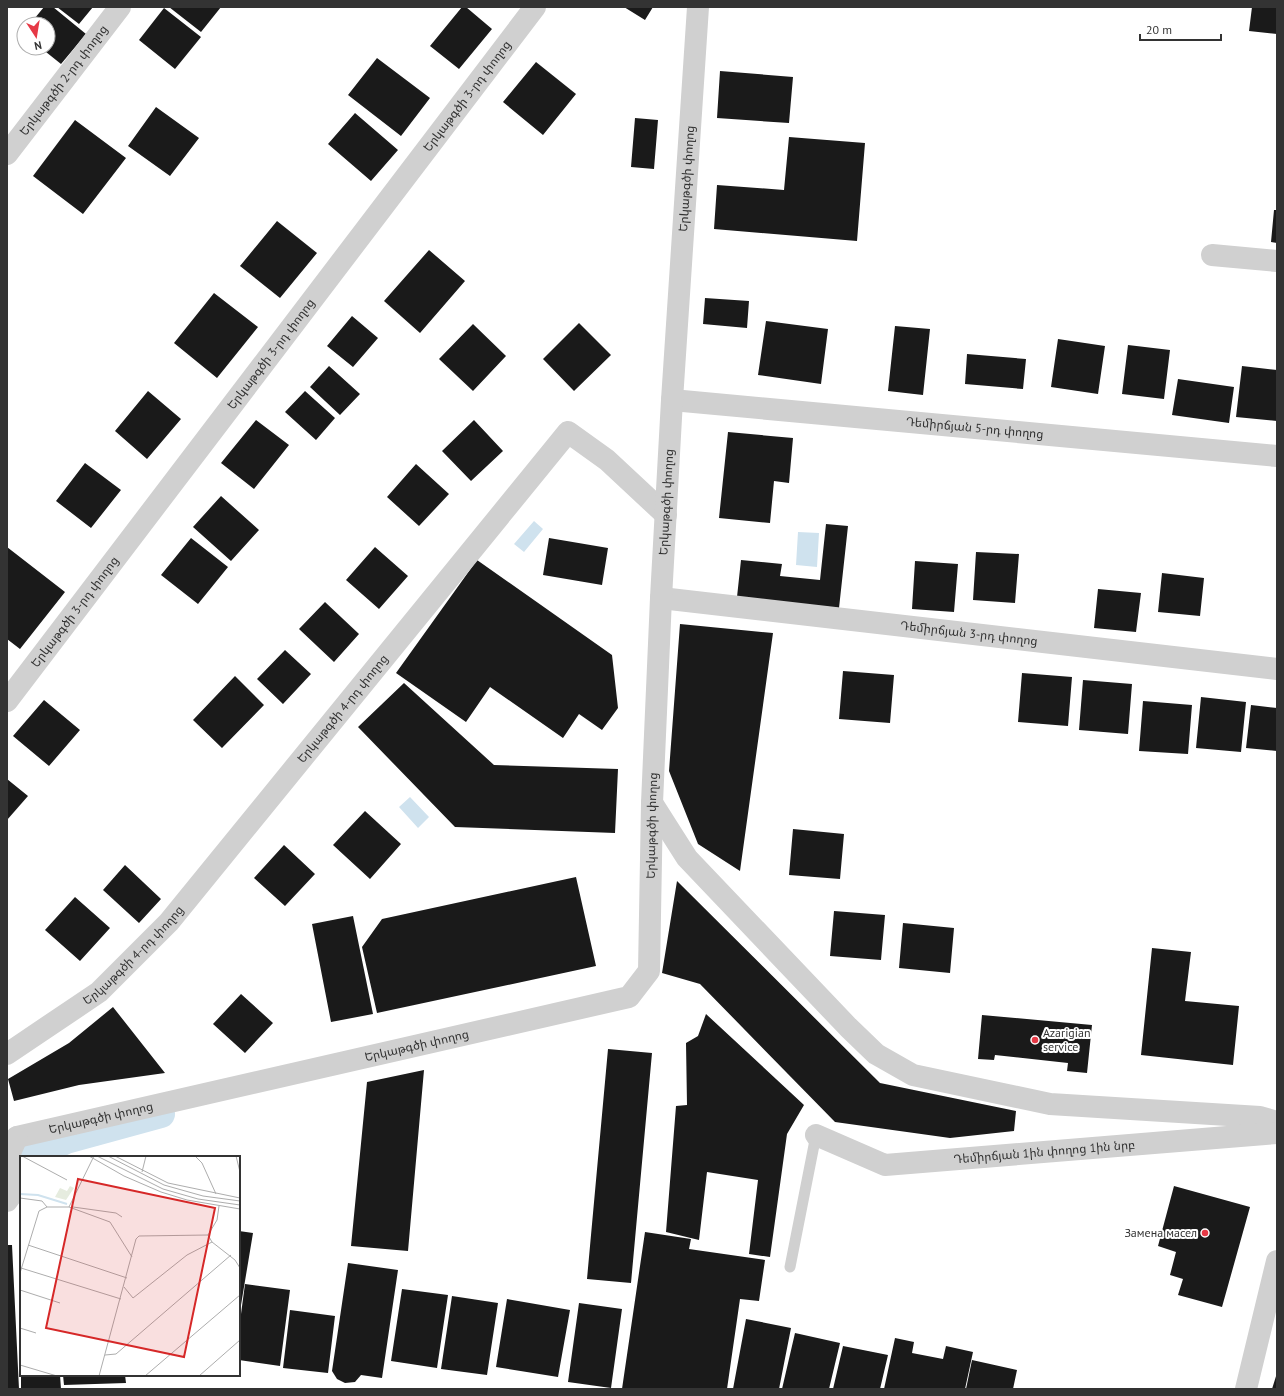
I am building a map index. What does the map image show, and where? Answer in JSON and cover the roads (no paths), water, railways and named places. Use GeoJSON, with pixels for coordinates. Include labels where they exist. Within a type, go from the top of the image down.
{"type":"FeatureCollection","features":[{"type":"Feature","properties":{"kind":"street","name":"Երկաթգծի 2-րդ փողոց"},"geometry":{"type":"LineString","coordinates":[[7,154],[120,7]]}},
{"type":"Feature","properties":{"kind":"street","name":"Երկաթգծի 3-րդ փողոց"},"geometry":{"type":"LineString","coordinates":[[7,700],[535,7]]}},
{"type":"Feature","properties":{"kind":"street","name":"Երկաթգծի փողոց"},"geometry":{"type":"LineString","coordinates":[[12,1132],[629,997],[649,971],[652,803],[661,598],[672,400],[698,7]]}},
{"type":"Feature","properties":{"kind":"street"},"geometry":{"type":"LineString","coordinates":[[1212,255],[1277,261]]}},
{"type":"Feature","properties":{"kind":"street","name":"Դեմիրճյան 5-րդ փողոց"},"geometry":{"type":"LineString","coordinates":[[672,400],[1277,456]]}},
{"type":"Feature","properties":{"kind":"street","name":"Երկաթգծի 4-րդ փողոց"},"geometry":{"type":"LineString","coordinates":[[7,1054],[99,992],[169,922],[568,432],[607,460],[666,515]]}},
{"type":"Feature","properties":{"kind":"street","name":"Դեմիրճյան 3-րդ փողոց"},"geometry":{"type":"LineString","coordinates":[[661,598],[1277,669]]}},
{"type":"Feature","properties":{"kind":"street"},"geometry":{"type":"LineString","coordinates":[[652,803],[687,858],[848,1027],[876,1054],[913,1076],[1050,1104],[1260,1117],[1277,1122]]}},
{"type":"Feature","properties":{"kind":"street"},"geometry":{"type":"LineString","coordinates":[[12,1132],[9,1155],[14,1193]]}},
{"type":"Feature","properties":{"kind":"street","name":"Դեմիրճյան 1ին փողոց 1ին նրբ"},"geometry":{"type":"LineString","coordinates":[[816,1135],[885,1165],[1277,1133]]}},
{"type":"Feature","properties":{"kind":"street"},"geometry":{"type":"LineString","coordinates":[[1246,1389],[1277,1261]]}},
{"type":"Feature","properties":{"kind":"lane"},"geometry":{"type":"LineString","coordinates":[[790,1268],[816,1135]]}},
{"type":"Feature","properties":{"kind":"water"},"geometry":{"type":"Polygon","coordinates":[[[534,521],[543,529],[524,552],[514,544],[534,521]]]}},
{"type":"Feature","properties":{"kind":"water"},"geometry":{"type":"Polygon","coordinates":[[[798,532],[819,533],[817,567],[796,565],[798,532]]]}},
{"type":"Feature","properties":{"kind":"water"},"geometry":{"type":"Polygon","coordinates":[[[410,797],[429,817],[418,828],[399,807],[410,797]]]}},
{"type":"Feature","properties":{"kind":"waterway"},"geometry":{"type":"LineString","coordinates":[[32,1156],[66,1140],[161,1114]]}},
{"type":"Feature","properties":{"kind":"place","name":"Azarigian service"},"geometry":{"type":"Point","coordinates":[1035,1040]}},
{"type":"Feature","properties":{"kind":"place","name":"Замена масел"},"geometry":{"type":"Point","coordinates":[1205,1233]}}]}
